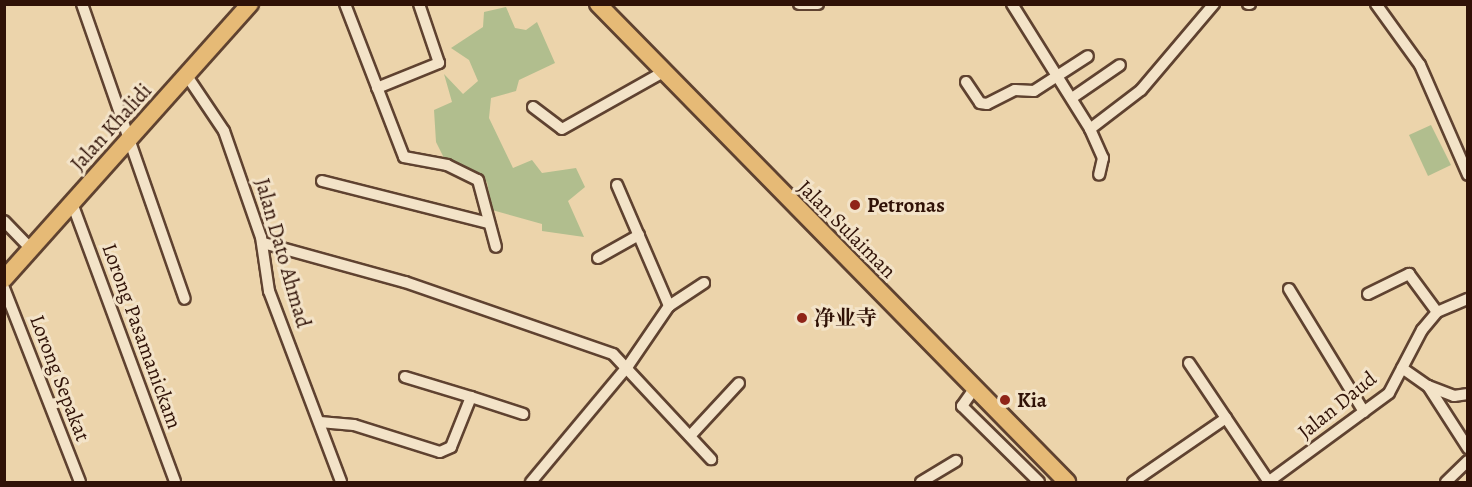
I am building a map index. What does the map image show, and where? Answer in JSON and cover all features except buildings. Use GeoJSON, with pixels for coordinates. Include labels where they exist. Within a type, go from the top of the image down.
{"type":"FeatureCollection","features":[{"type":"Feature","properties":{"kind":"main road","name":"Jalan Khalidi"},"geometry":{"type":"LineString","coordinates":[[4,279],[250,4]]}},
{"type":"Feature","properties":{"kind":"main road","name":"Jalan Sulaiman"},"geometry":{"type":"LineString","coordinates":[[598,4],[1063,481]]}},
{"type":"Feature","properties":{"kind":"street"},"geometry":{"type":"LineString","coordinates":[[82,4],[185,299]]}},
{"type":"Feature","properties":{"kind":"street"},"geometry":{"type":"LineString","coordinates":[[345,4],[404,158],[447,165],[478,180],[496,247]]}},
{"type":"Feature","properties":{"kind":"street"},"geometry":{"type":"LineString","coordinates":[[377,88],[439,63],[418,4]]}},
{"type":"Feature","properties":{"kind":"street"},"geometry":{"type":"LineString","coordinates":[[800,4],[818,4]]}},
{"type":"Feature","properties":{"kind":"street"},"geometry":{"type":"LineString","coordinates":[[1012,4],[1090,129],[1103,159],[1099,175]]}},
{"type":"Feature","properties":{"kind":"street"},"geometry":{"type":"LineString","coordinates":[[1090,129],[1141,90],[1214,4]]}},
{"type":"Feature","properties":{"kind":"street"},"geometry":{"type":"LineString","coordinates":[[1376,4],[1420,65],[1467,175]]}},
{"type":"Feature","properties":{"kind":"street"},"geometry":{"type":"LineString","coordinates":[[966,82],[980,103],[987,104],[1015,90],[1034,91],[1088,56]]}},
{"type":"Feature","properties":{"kind":"street"},"geometry":{"type":"LineString","coordinates":[[1072,98],[1120,65]]}},
{"type":"Feature","properties":{"kind":"street"},"geometry":{"type":"LineString","coordinates":[[533,107],[562,129],[663,72]]}},
{"type":"Feature","properties":{"kind":"street","name":"Jalan Dato Ahmad"},"geometry":{"type":"LineString","coordinates":[[187,76],[217,115],[263,243],[269,291],[341,483]]}},
{"type":"Feature","properties":{"kind":"street"},"geometry":{"type":"LineString","coordinates":[[322,181],[488,223]]}},
{"type":"Feature","properties":{"kind":"street"},"geometry":{"type":"LineString","coordinates":[[617,185],[669,306]]}},
{"type":"Feature","properties":{"kind":"street","name":"Lorong Pasamanickam"},"geometry":{"type":"LineString","coordinates":[[72,203],[175,483]]}},
{"type":"Feature","properties":{"kind":"street"},"geometry":{"type":"LineString","coordinates":[[4,221],[32,250]]}},
{"type":"Feature","properties":{"kind":"street"},"geometry":{"type":"LineString","coordinates":[[598,258],[639,235]]}},
{"type":"Feature","properties":{"kind":"street"},"geometry":{"type":"LineString","coordinates":[[263,243],[545,328],[613,354],[628,366],[711,459]]}},
{"type":"Feature","properties":{"kind":"street"},"geometry":{"type":"LineString","coordinates":[[1368,294],[1409,273],[1437,312],[1467,299]]}},
{"type":"Feature","properties":{"kind":"street"},"geometry":{"type":"LineString","coordinates":[[531,483],[628,366],[669,306],[704,283]]}},
{"type":"Feature","properties":{"kind":"street","name":"Lorong Sepakat"},"geometry":{"type":"LineString","coordinates":[[4,288],[80,483]]}},
{"type":"Feature","properties":{"kind":"street"},"geometry":{"type":"LineString","coordinates":[[1290,289],[1364,412]]}},
{"type":"Feature","properties":{"kind":"street","name":"Jalan Daud"},"geometry":{"type":"LineString","coordinates":[[1268,482],[1389,393],[1437,312]]}},
{"type":"Feature","properties":{"kind":"street"},"geometry":{"type":"LineString","coordinates":[[1189,363],[1268,482]]}},
{"type":"Feature","properties":{"kind":"street"},"geometry":{"type":"LineString","coordinates":[[1402,368],[1428,386],[1454,396],[1467,394]]}},
{"type":"Feature","properties":{"kind":"street"},"geometry":{"type":"LineString","coordinates":[[405,377],[523,414]]}},
{"type":"Feature","properties":{"kind":"street"},"geometry":{"type":"LineString","coordinates":[[690,436],[740,383]]}},
{"type":"Feature","properties":{"kind":"street"},"geometry":{"type":"LineString","coordinates":[[1428,386],[1467,448]]}},
{"type":"Feature","properties":{"kind":"street"},"geometry":{"type":"LineString","coordinates":[[974,389],[961,404],[999,439],[1039,483]]}},
{"type":"Feature","properties":{"kind":"street"},"geometry":{"type":"LineString","coordinates":[[320,422],[354,425],[440,452],[452,447],[471,397]]}},
{"type":"Feature","properties":{"kind":"street"},"geometry":{"type":"LineString","coordinates":[[1133,483],[1226,418]]}},
{"type":"Feature","properties":{"kind":"street"},"geometry":{"type":"LineString","coordinates":[[999,439],[1014,429]]}},
{"type":"Feature","properties":{"kind":"street"},"geometry":{"type":"LineString","coordinates":[[921,483],[956,461]]}},
{"type":"Feature","properties":{"kind":"street"},"geometry":{"type":"LineString","coordinates":[[1446,483],[1467,461]]}},
{"type":"Feature","properties":{"kind":"green space"},"geometry":{"type":"Polygon","coordinates":[[[506,7],[515,28],[526,30],[537,22],[555,63],[519,80],[516,91],[491,98],[489,118],[513,168],[532,160],[542,173],[576,168],[585,187],[568,201],[584,237],[542,231],[542,224],[492,210],[487,182],[445,160],[436,142],[434,110],[452,102],[444,74],[463,94],[478,81],[469,60],[451,48],[483,27],[484,12],[506,7]]]}},
{"type":"Feature","properties":{"kind":"green space"},"geometry":{"type":"Polygon","coordinates":[[[1431,125],[1451,165],[1428,176],[1409,135],[1431,125]]]}},
{"type":"Feature","properties":{"kind":"place","name":"Petronas"},"geometry":{"type":"Point","coordinates":[855,205]}},
{"type":"Feature","properties":{"kind":"place","name":"净业寺"},"geometry":{"type":"Point","coordinates":[802,318]}},
{"type":"Feature","properties":{"kind":"place","name":"Kia"},"geometry":{"type":"Point","coordinates":[1005,400]}}]}
